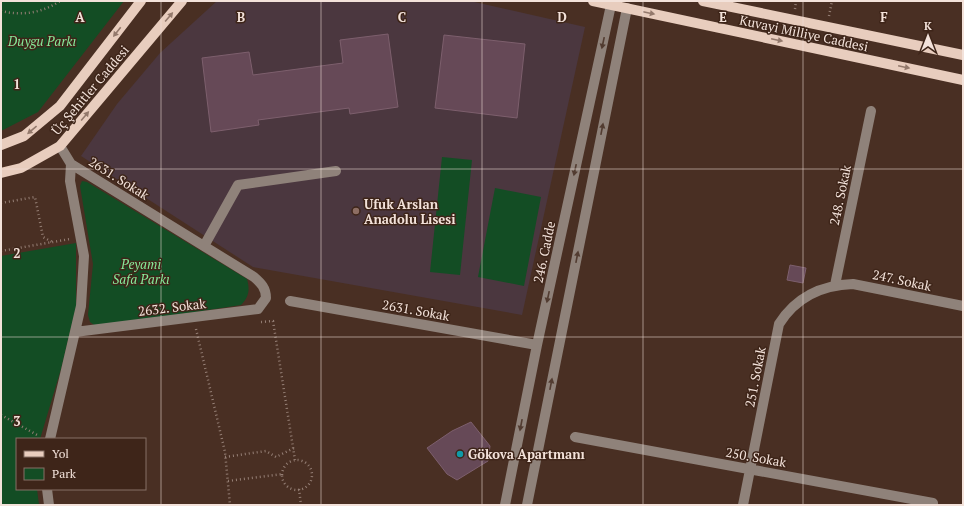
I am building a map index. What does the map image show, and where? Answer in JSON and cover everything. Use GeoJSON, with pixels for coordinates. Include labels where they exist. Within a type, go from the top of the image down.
{"type":"FeatureCollection","features":[{"type":"Feature","properties":{"kind":"main road","name":"Üç Şehitler Caddesi"},"geometry":{"type":"LineString","coordinates":[[1,145],[24,136],[60,106],[141,1]]}},
{"type":"Feature","properties":{"kind":"main road","name":"Üç Şehitler Caddesi"},"geometry":{"type":"LineString","coordinates":[[1,173],[20,168],[60,146],[182,1]]}},
{"type":"Feature","properties":{"kind":"main road","name":"Kuvayi Milliye Caddesi"},"geometry":{"type":"LineString","coordinates":[[593,1],[627,5],[963,80]]}},
{"type":"Feature","properties":{"kind":"main road","name":"Kuvayi Milliye Caddesi"},"geometry":{"type":"LineString","coordinates":[[703,1],[963,55]]}},
{"type":"Feature","properties":{"kind":"street","name":"246. Cadde"},"geometry":{"type":"LineString","coordinates":[[505,505],[537,345],[612,3]]}},
{"type":"Feature","properties":{"kind":"street"},"geometry":{"type":"LineString","coordinates":[[527,505],[627,5]]}},
{"type":"Feature","properties":{"kind":"street","name":"248. Sokak"},"geometry":{"type":"LineString","coordinates":[[835,285],[871,111]]}},
{"type":"Feature","properties":{"kind":"street"},"geometry":{"type":"LineString","coordinates":[[50,438],[75,332],[83,285],[84,256],[70,182],[71,164],[60,146]]}},
{"type":"Feature","properties":{"kind":"street","name":"2631. Sokak"},"geometry":{"type":"LineString","coordinates":[[71,164],[261,283],[266,292],[266,298]]}},
{"type":"Feature","properties":{"kind":"street"},"geometry":{"type":"LineString","coordinates":[[204,246],[238,185],[336,171]]}},
{"type":"Feature","properties":{"kind":"street","name":"247. Sokak"},"geometry":{"type":"LineString","coordinates":[[835,285],[853,284],[877,287],[963,306]]}},
{"type":"Feature","properties":{"kind":"street","name":"251. Sokak"},"geometry":{"type":"LineString","coordinates":[[743,505],[779,324],[785,314],[804,297],[835,285]]}},
{"type":"Feature","properties":{"kind":"street","name":"2632. Sokak"},"geometry":{"type":"LineString","coordinates":[[75,332],[258,309],[266,298]]}},
{"type":"Feature","properties":{"kind":"street","name":"2631. Sokak"},"geometry":{"type":"LineString","coordinates":[[290,301],[537,345]]}},
{"type":"Feature","properties":{"kind":"street","name":"250. Sokak"},"geometry":{"type":"LineString","coordinates":[[575,437],[933,503]]}},
{"type":"Feature","properties":{"kind":"street"},"geometry":{"type":"LineString","coordinates":[[47,490],[49,505]]}},
{"type":"Feature","properties":{"kind":"path"},"geometry":{"type":"LineString","coordinates":[[1,11],[26,13],[41,11],[60,1]]}},
{"type":"Feature","properties":{"kind":"path"},"geometry":{"type":"LineString","coordinates":[[1,203],[35,197],[43,237],[52,242]]}},
{"type":"Feature","properties":{"kind":"path"},"geometry":{"type":"LineString","coordinates":[[1,251],[81,238]]}},
{"type":"Feature","properties":{"kind":"path"},"geometry":{"type":"LineString","coordinates":[[193,317],[225,457],[230,505]]}},
{"type":"Feature","properties":{"kind":"path"},"geometry":{"type":"LineString","coordinates":[[273,321],[295,460]]}},
{"type":"Feature","properties":{"kind":"path"},"geometry":{"type":"LineString","coordinates":[[1,415],[43,438]]}},
{"type":"Feature","properties":{"kind":"path"},"geometry":{"type":"LineString","coordinates":[[225,457],[266,451],[276,457],[294,448]]}},
{"type":"Feature","properties":{"kind":"path"},"geometry":{"type":"LineString","coordinates":[[295,460],[308,464],[312,473],[310,482],[300,489],[288,486],[285,483],[283,474],[286,466],[295,460]]}},
{"type":"Feature","properties":{"kind":"path"},"geometry":{"type":"LineString","coordinates":[[228,482],[283,474]]}},
{"type":"Feature","properties":{"kind":"path"},"geometry":{"type":"LineString","coordinates":[[300,489],[301,505]]}},
{"type":"Feature","properties":{"kind":"shaded area","name":"Ufuk Arslan Anadolu Lisesi"},"geometry":{"type":"Polygon","coordinates":[[[217,1],[470,1],[585,27],[522,315],[253,267],[81,156],[117,104],[160,53],[217,1]]]}},
{"type":"Feature","properties":{"kind":"green space","name":"Duygu Parkı"},"geometry":{"type":"Polygon","coordinates":[[[1,1],[124,1],[38,112],[1,131],[1,1]]]}},
{"type":"Feature","properties":{"kind":"green space"},"geometry":{"type":"Polygon","coordinates":[[[442,157],[472,160],[460,275],[430,272],[442,157]]]}},
{"type":"Feature","properties":{"kind":"green space","name":"Peyami Safa Parkı"},"geometry":{"type":"Polygon","coordinates":[[[82,181],[87,182],[247,279],[248,293],[244,302],[241,305],[97,327],[90,322],[88,315],[93,264],[80,186],[82,181]]]}},
{"type":"Feature","properties":{"kind":"green space"},"geometry":{"type":"Polygon","coordinates":[[[495,188],[541,197],[524,286],[478,277],[495,188]]]}},
{"type":"Feature","properties":{"kind":"green space"},"geometry":{"type":"Polygon","coordinates":[[[76,243],[76,307],[61,369],[40,438],[16,438],[16,490],[37,490],[39,505],[1,505],[1,256],[76,243]]]}},
{"type":"Feature","properties":{"kind":"building"},"geometry":{"type":"Polygon","coordinates":[[[388,34],[398,107],[350,114],[349,108],[258,120],[259,125],[211,132],[202,58],[249,52],[253,75],[343,63],[340,40],[388,34]]]}},
{"type":"Feature","properties":{"kind":"building"},"geometry":{"type":"Polygon","coordinates":[[[444,35],[525,44],[517,118],[435,108],[444,35]]]}},
{"type":"Feature","properties":{"kind":"building"},"geometry":{"type":"Polygon","coordinates":[[[790,265],[806,268],[803,283],[787,280],[790,265]]]}},
{"type":"Feature","properties":{"kind":"building","name":"Gökova Apartmanı"},"geometry":{"type":"Polygon","coordinates":[[[471,422],[490,446],[488,461],[457,480],[447,474],[427,448],[452,431],[471,422]]]}},
{"type":"Feature","properties":{"kind":"place","name":"Ufuk Arslan Anadolu Lisesi"},"geometry":{"type":"Point","coordinates":[356,211]}},
{"type":"Feature","properties":{"kind":"place","name":"Gökova Apartmanı"},"geometry":{"type":"Point","coordinates":[460,454]}}]}
